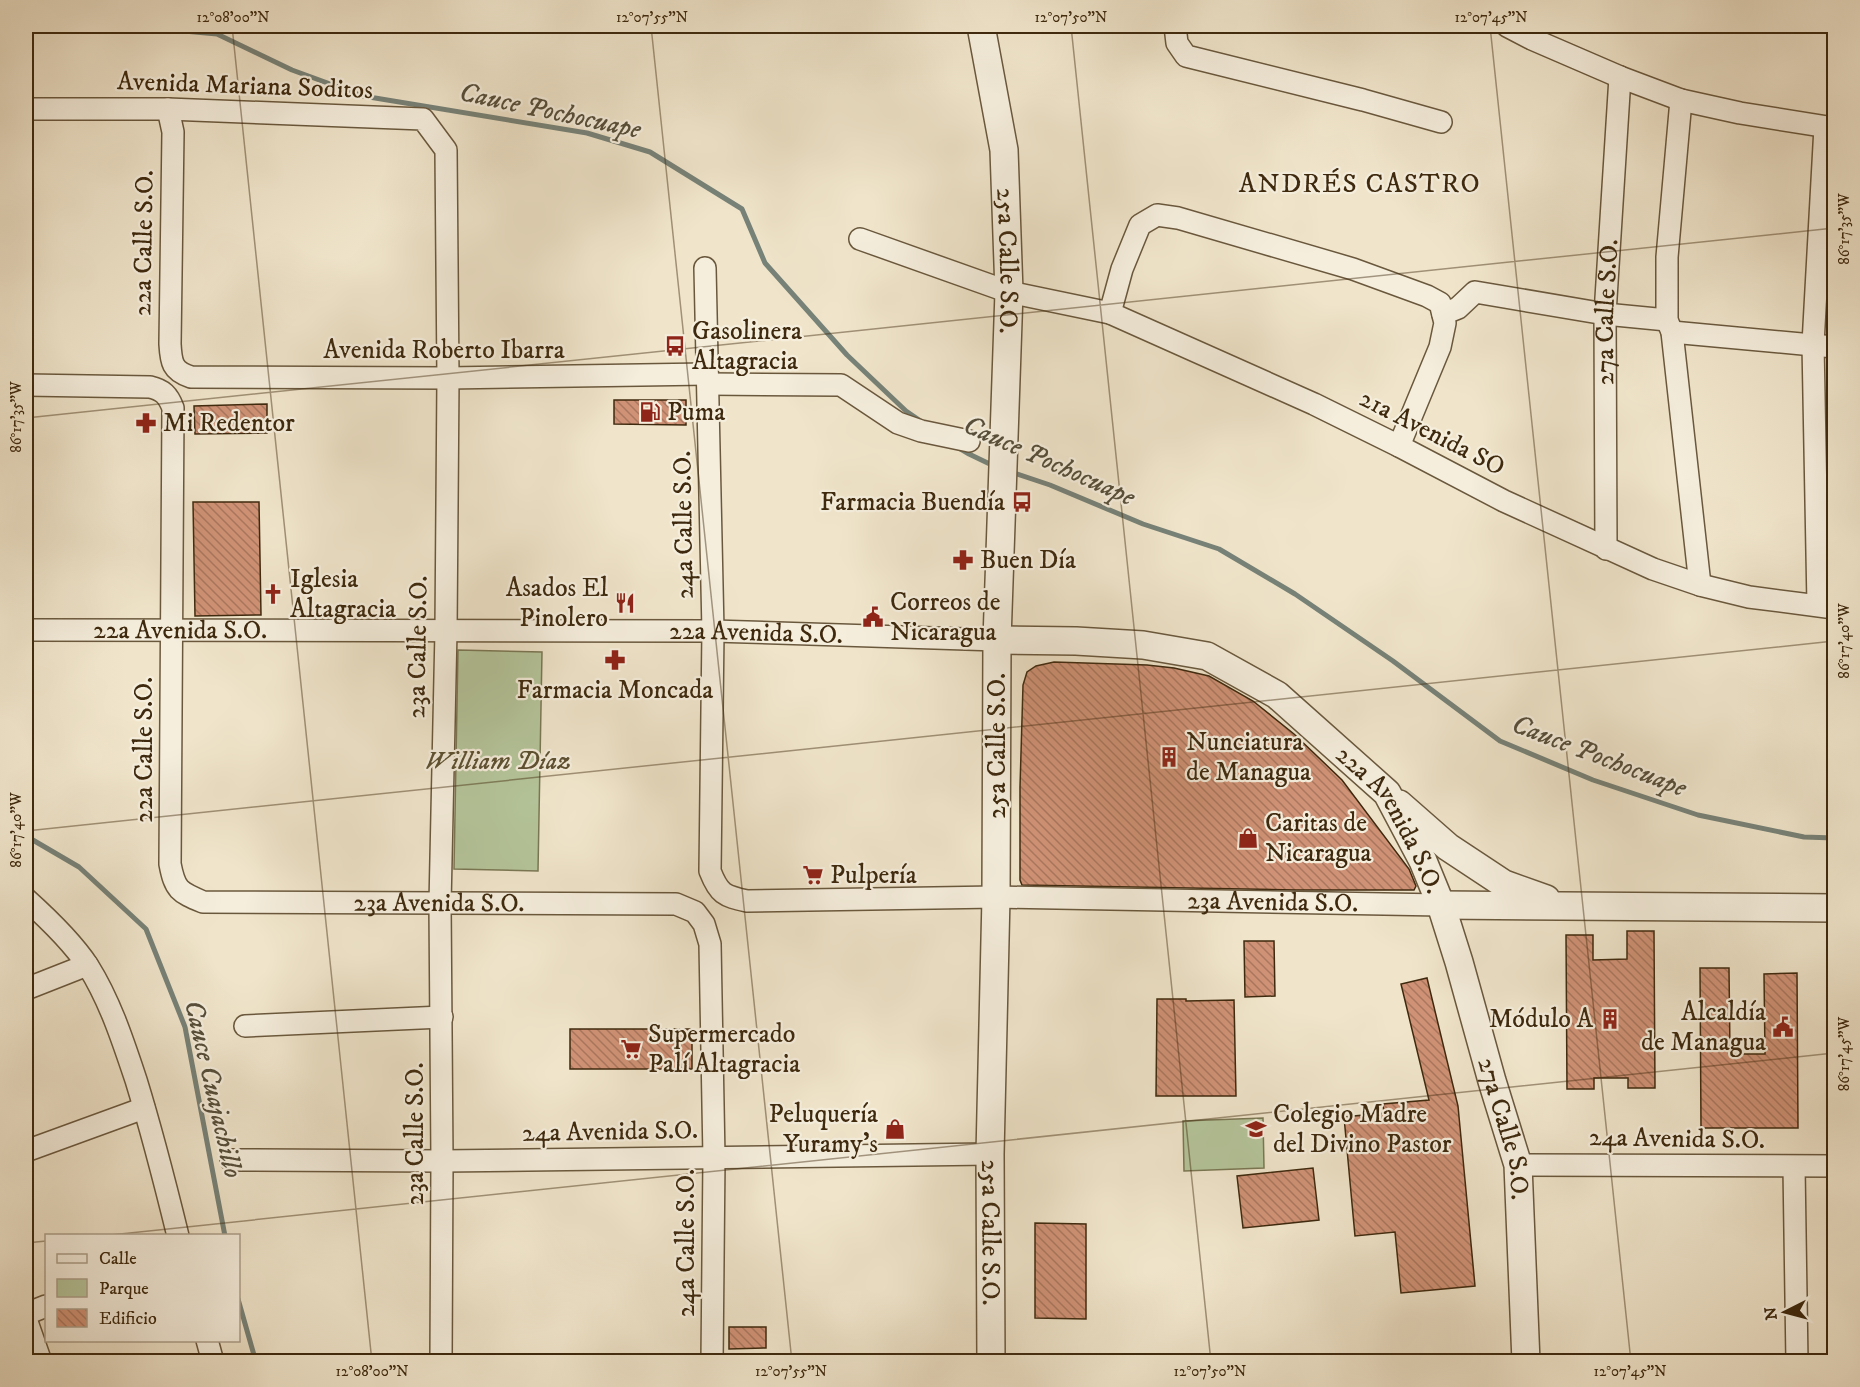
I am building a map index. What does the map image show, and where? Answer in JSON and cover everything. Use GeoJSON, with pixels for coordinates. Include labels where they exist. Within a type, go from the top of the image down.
{"type":"FeatureCollection","features":[{"type":"Feature","properties":{"kind":"street","name":"25a Calle S.O."},"geometry":{"type":"LineString","coordinates":[[981,26],[1004,150],[1009,292],[997,640],[996,897],[990,1154],[990,1362]]}},
{"type":"Feature","properties":{"kind":"street"},"geometry":{"type":"LineString","coordinates":[[1175,26],[1177,43],[1186,56],[1441,122]]}},
{"type":"Feature","properties":{"kind":"street"},"geometry":{"type":"LineString","coordinates":[[1507,26],[1620,77],[1681,100],[1740,113],[1830,128],[1813,344],[1826,606]]}},
{"type":"Feature","properties":{"kind":"street","name":"27a Calle S.O."},"geometry":{"type":"LineString","coordinates":[[1606,549],[1605,314],[1620,77]]}},
{"type":"Feature","properties":{"kind":"street"},"geometry":{"type":"LineString","coordinates":[[1681,100],[1666,257],[1670,326],[1700,585]]}},
{"type":"Feature","properties":{"kind":"street","name":"Avenida Mariana Soditos"},"geometry":{"type":"LineString","coordinates":[[26,109],[168,109],[423,119],[446,150]]}},
{"type":"Feature","properties":{"kind":"street","name":"22a Calle S.O."},"geometry":{"type":"LineString","coordinates":[[168,109],[173,132],[171,350],[174,367],[181,374]]}},
{"type":"Feature","properties":{"kind":"street","name":"23a Calle S.O."},"geometry":{"type":"LineString","coordinates":[[441,1362],[440,904],[446,631],[446,150]]}},
{"type":"Feature","properties":{"kind":"street"},"geometry":{"type":"LineString","coordinates":[[1110,313],[1122,269],[1140,225],[1157,215],[1178,218],[1353,269],[1427,296],[1440,303],[1445,322],[1440,346],[1399,446]]}},
{"type":"Feature","properties":{"kind":"street","name":"21a Avenida SO"},"geometry":{"type":"LineString","coordinates":[[860,239],[1009,292],[1110,313],[1314,404],[1504,501],[1653,569],[1700,585],[1749,597],[1826,606]]}},
{"type":"Feature","properties":{"kind":"street","name":"24a Calle S.O."},"geometry":{"type":"LineString","coordinates":[[705,268],[713,631],[710,871],[716,887]]}},
{"type":"Feature","properties":{"kind":"street"},"geometry":{"type":"LineString","coordinates":[[1443,314],[1458,308],[1475,292],[1670,326],[1834,347]]}},
{"type":"Feature","properties":{"kind":"street","name":"Avenida Roberto Ibarra"},"geometry":{"type":"LineString","coordinates":[[181,374],[191,377],[707,379],[841,385],[898,423],[929,433],[969,441]]}},
{"type":"Feature","properties":{"kind":"street","name":"22a Calle S.O."},"geometry":{"type":"LineString","coordinates":[[26,385],[150,387],[163,391],[170,399],[174,416],[170,864],[173,880],[182,894]]}},
{"type":"Feature","properties":{"kind":"street","name":"22a Avenida S.O."},"geometry":{"type":"LineString","coordinates":[[26,630],[713,631],[1076,641],[1143,645],[1207,656],[1277,695],[1387,793],[1423,861],[1441,905]]}},
{"type":"Feature","properties":{"kind":"street"},"geometry":{"type":"LineString","coordinates":[[1387,793],[1448,847],[1504,884],[1563,906]]}},
{"type":"Feature","properties":{"kind":"street","name":"23a Avenida S.O."},"geometry":{"type":"LineString","coordinates":[[716,887],[729,897],[747,901],[996,897],[1441,905],[1834,908]]}},
{"type":"Feature","properties":{"kind":"street","name":"23a Avenida S.O."},"geometry":{"type":"LineString","coordinates":[[182,894],[203,902],[676,904],[695,912]]}},
{"type":"Feature","properties":{"kind":"street"},"geometry":{"type":"LineString","coordinates":[[26,899],[47,918],[87,965],[108,1004],[123,1038],[177,1234]]}},
{"type":"Feature","properties":{"kind":"street","name":"27a Calle S.O."},"geometry":{"type":"LineString","coordinates":[[1441,905],[1518,1165],[1526,1362]]}},
{"type":"Feature","properties":{"kind":"street","name":"24a Calle S.O."},"geometry":{"type":"LineString","coordinates":[[695,912],[704,924],[710,944],[714,1158],[712,1362]]}},
{"type":"Feature","properties":{"kind":"street"},"geometry":{"type":"LineString","coordinates":[[26,989],[87,965]]}},
{"type":"Feature","properties":{"kind":"street"},"geometry":{"type":"LineString","coordinates":[[245,1026],[442,1017]]}},
{"type":"Feature","properties":{"kind":"street"},"geometry":{"type":"LineString","coordinates":[[26,1151],[144,1108]]}},
{"type":"Feature","properties":{"kind":"street","name":"24a Avenida S.O."},"geometry":{"type":"LineString","coordinates":[[231,1160],[442,1161],[990,1154]]}},
{"type":"Feature","properties":{"kind":"street","name":"24a Avenida S.O."},"geometry":{"type":"LineString","coordinates":[[1518,1165],[1834,1166]]}},
{"type":"Feature","properties":{"kind":"street"},"geometry":{"type":"LineString","coordinates":[[1794,1167],[1797,1362]]}},
{"type":"Feature","properties":{"kind":"street"},"geometry":{"type":"LineString","coordinates":[[26,1314],[45,1306]]}},
{"type":"Feature","properties":{"kind":"street"},"geometry":{"type":"LineString","coordinates":[[26,1319],[41,1362]]}},
{"type":"Feature","properties":{"kind":"street"},"geometry":{"type":"LineString","coordinates":[[207,1342],[213,1362]]}},
{"type":"Feature","properties":{"kind":"green space","name":"William Díaz"},"geometry":{"type":"Polygon","coordinates":[[[458,650],[542,652],[538,871],[454,869],[458,650]]]}},
{"type":"Feature","properties":{"kind":"green space"},"geometry":{"type":"Polygon","coordinates":[[[1263,1118],[1264,1168],[1184,1171],[1183,1121],[1263,1118]]]}},
{"type":"Feature","properties":{"kind":"building","name":"Puma"},"geometry":{"type":"Polygon","coordinates":[[[614,400],[686,400],[686,425],[614,424],[614,400]]]}},
{"type":"Feature","properties":{"kind":"building"},"geometry":{"type":"Polygon","coordinates":[[[267,404],[267,433],[195,434],[194,406],[267,404]]]}},
{"type":"Feature","properties":{"kind":"building"},"geometry":{"type":"Polygon","coordinates":[[[193,502],[259,502],[261,615],[195,616],[193,502]]]}},
{"type":"Feature","properties":{"kind":"building","name":"Nunciatura de Managua"},"geometry":{"type":"Polygon","coordinates":[[[1054,662],[1174,668],[1209,676],[1253,701],[1294,734],[1342,780],[1409,869],[1416,886],[1414,890],[1022,885],[1020,880],[1020,787],[1023,685],[1027,672],[1036,666],[1054,662]]]}},
{"type":"Feature","properties":{"kind":"building","name":"Módulo A"},"geometry":{"type":"Polygon","coordinates":[[[1627,931],[1654,931],[1655,1088],[1628,1088],[1628,1078],[1594,1078],[1594,1089],[1567,1089],[1566,935],[1593,935],[1593,960],[1627,959],[1627,931]]]}},
{"type":"Feature","properties":{"kind":"building"},"geometry":{"type":"Polygon","coordinates":[[[1244,941],[1274,941],[1275,996],[1245,997],[1244,941]]]}},
{"type":"Feature","properties":{"kind":"building"},"geometry":{"type":"Polygon","coordinates":[[[1700,968],[1729,968],[1730,1054],[1765,1054],[1764,974],[1797,973],[1798,1128],[1701,1128],[1700,968]]]}},
{"type":"Feature","properties":{"kind":"building"},"geometry":{"type":"Polygon","coordinates":[[[1427,978],[1458,1106],[1475,1286],[1401,1293],[1395,1232],[1355,1236],[1344,1117],[1384,1113],[1383,1104],[1429,1100],[1401,984],[1427,978]]]}},
{"type":"Feature","properties":{"kind":"building"},"geometry":{"type":"Polygon","coordinates":[[[1157,999],[1234,1000],[1236,1096],[1156,1096],[1157,999]]]}},
{"type":"Feature","properties":{"kind":"building","name":"Supermercado Palí Altagracia"},"geometry":{"type":"Polygon","coordinates":[[[570,1029],[692,1029],[692,1069],[570,1069],[570,1029]]]}},
{"type":"Feature","properties":{"kind":"building"},"geometry":{"type":"Polygon","coordinates":[[[1313,1168],[1319,1220],[1243,1228],[1237,1176],[1313,1168]]]}},
{"type":"Feature","properties":{"kind":"building"},"geometry":{"type":"Polygon","coordinates":[[[1035,1223],[1086,1224],[1086,1319],[1035,1318],[1035,1223]]]}},
{"type":"Feature","properties":{"kind":"building"},"geometry":{"type":"Polygon","coordinates":[[[729,1327],[766,1327],[766,1348],[729,1349],[729,1327]]]}},
{"type":"Feature","properties":{"kind":"waterway","name":"Cauce Pochocuape"},"geometry":{"type":"LineString","coordinates":[[129,26],[217,34],[292,70],[363,96],[587,133],[650,152],[742,209],[765,263],[847,355],[906,411],[922,422]]}},
{"type":"Feature","properties":{"kind":"waterway","name":"Cauce Pochocuape"},"geometry":{"type":"LineString","coordinates":[[959,448],[996,467]]}},
{"type":"Feature","properties":{"kind":"waterway","name":"Cauce Pochocuape"},"geometry":{"type":"LineString","coordinates":[[1011,472],[1050,485],[1143,524],[1219,549],[1295,594],[1393,661],[1500,741],[1593,780],[1698,815],[1804,837],[1834,838]]}},
{"type":"Feature","properties":{"kind":"waterway","name":"Cauce Cuajachillo"},"geometry":{"type":"LineString","coordinates":[[26,836],[79,867],[146,929],[185,1027],[225,1234]]}},
{"type":"Feature","properties":{"kind":"waterway","name":"Cauce Cuajachillo"},"geometry":{"type":"LineString","coordinates":[[240,1306],[256,1362]]}},
{"type":"Feature","properties":{"kind":"place","name":"Gasolinera Altagracia"},"geometry":{"type":"Point","coordinates":[675,346]}},
{"type":"Feature","properties":{"kind":"place","name":"Puma"},"geometry":{"type":"Point","coordinates":[650,412]}},
{"type":"Feature","properties":{"kind":"place","name":"Mi Redentor"},"geometry":{"type":"Point","coordinates":[146,423]}},
{"type":"Feature","properties":{"kind":"place","name":"Farmacia Buendía"},"geometry":{"type":"Point","coordinates":[1022,502]}},
{"type":"Feature","properties":{"kind":"place","name":"Buen Día"},"geometry":{"type":"Point","coordinates":[963,560]}},
{"type":"Feature","properties":{"kind":"place","name":"Iglesia Altagracia"},"geometry":{"type":"Point","coordinates":[273,594]}},
{"type":"Feature","properties":{"kind":"place","name":"Asados El Pinolero"},"geometry":{"type":"Point","coordinates":[625,603]}},
{"type":"Feature","properties":{"kind":"place","name":"Correos de Nicaragua"},"geometry":{"type":"Point","coordinates":[873,617]}},
{"type":"Feature","properties":{"kind":"place","name":"Farmacia Moncada"},"geometry":{"type":"Point","coordinates":[615,660]}},
{"type":"Feature","properties":{"kind":"place","name":"Nunciatura de Managua"},"geometry":{"type":"Point","coordinates":[1169,757]}},
{"type":"Feature","properties":{"kind":"place","name":"Caritas de Nicaragua"},"geometry":{"type":"Point","coordinates":[1248,838]}},
{"type":"Feature","properties":{"kind":"place","name":"Pulpería"},"geometry":{"type":"Point","coordinates":[813,875]}},
{"type":"Feature","properties":{"kind":"place","name":"Módulo A"},"geometry":{"type":"Point","coordinates":[1610,1019]}},
{"type":"Feature","properties":{"kind":"place","name":"Alcaldía de Managua"},"geometry":{"type":"Point","coordinates":[1783,1027]}},
{"type":"Feature","properties":{"kind":"place","name":"Supermercado Palí Altagracia"},"geometry":{"type":"Point","coordinates":[631,1049]}},
{"type":"Feature","properties":{"kind":"place","name":"Peluquería Yuramy's"},"geometry":{"type":"Point","coordinates":[895,1129]}},
{"type":"Feature","properties":{"kind":"place","name":"Colegio Madre del Divino Pastor"},"geometry":{"type":"Point","coordinates":[1256,1129]}},
{"type":"Feature","properties":{"kind":"district","name":"ANDRÉS CASTRO"},"geometry":{"type":"Point","coordinates":[1360,184]}}]}
